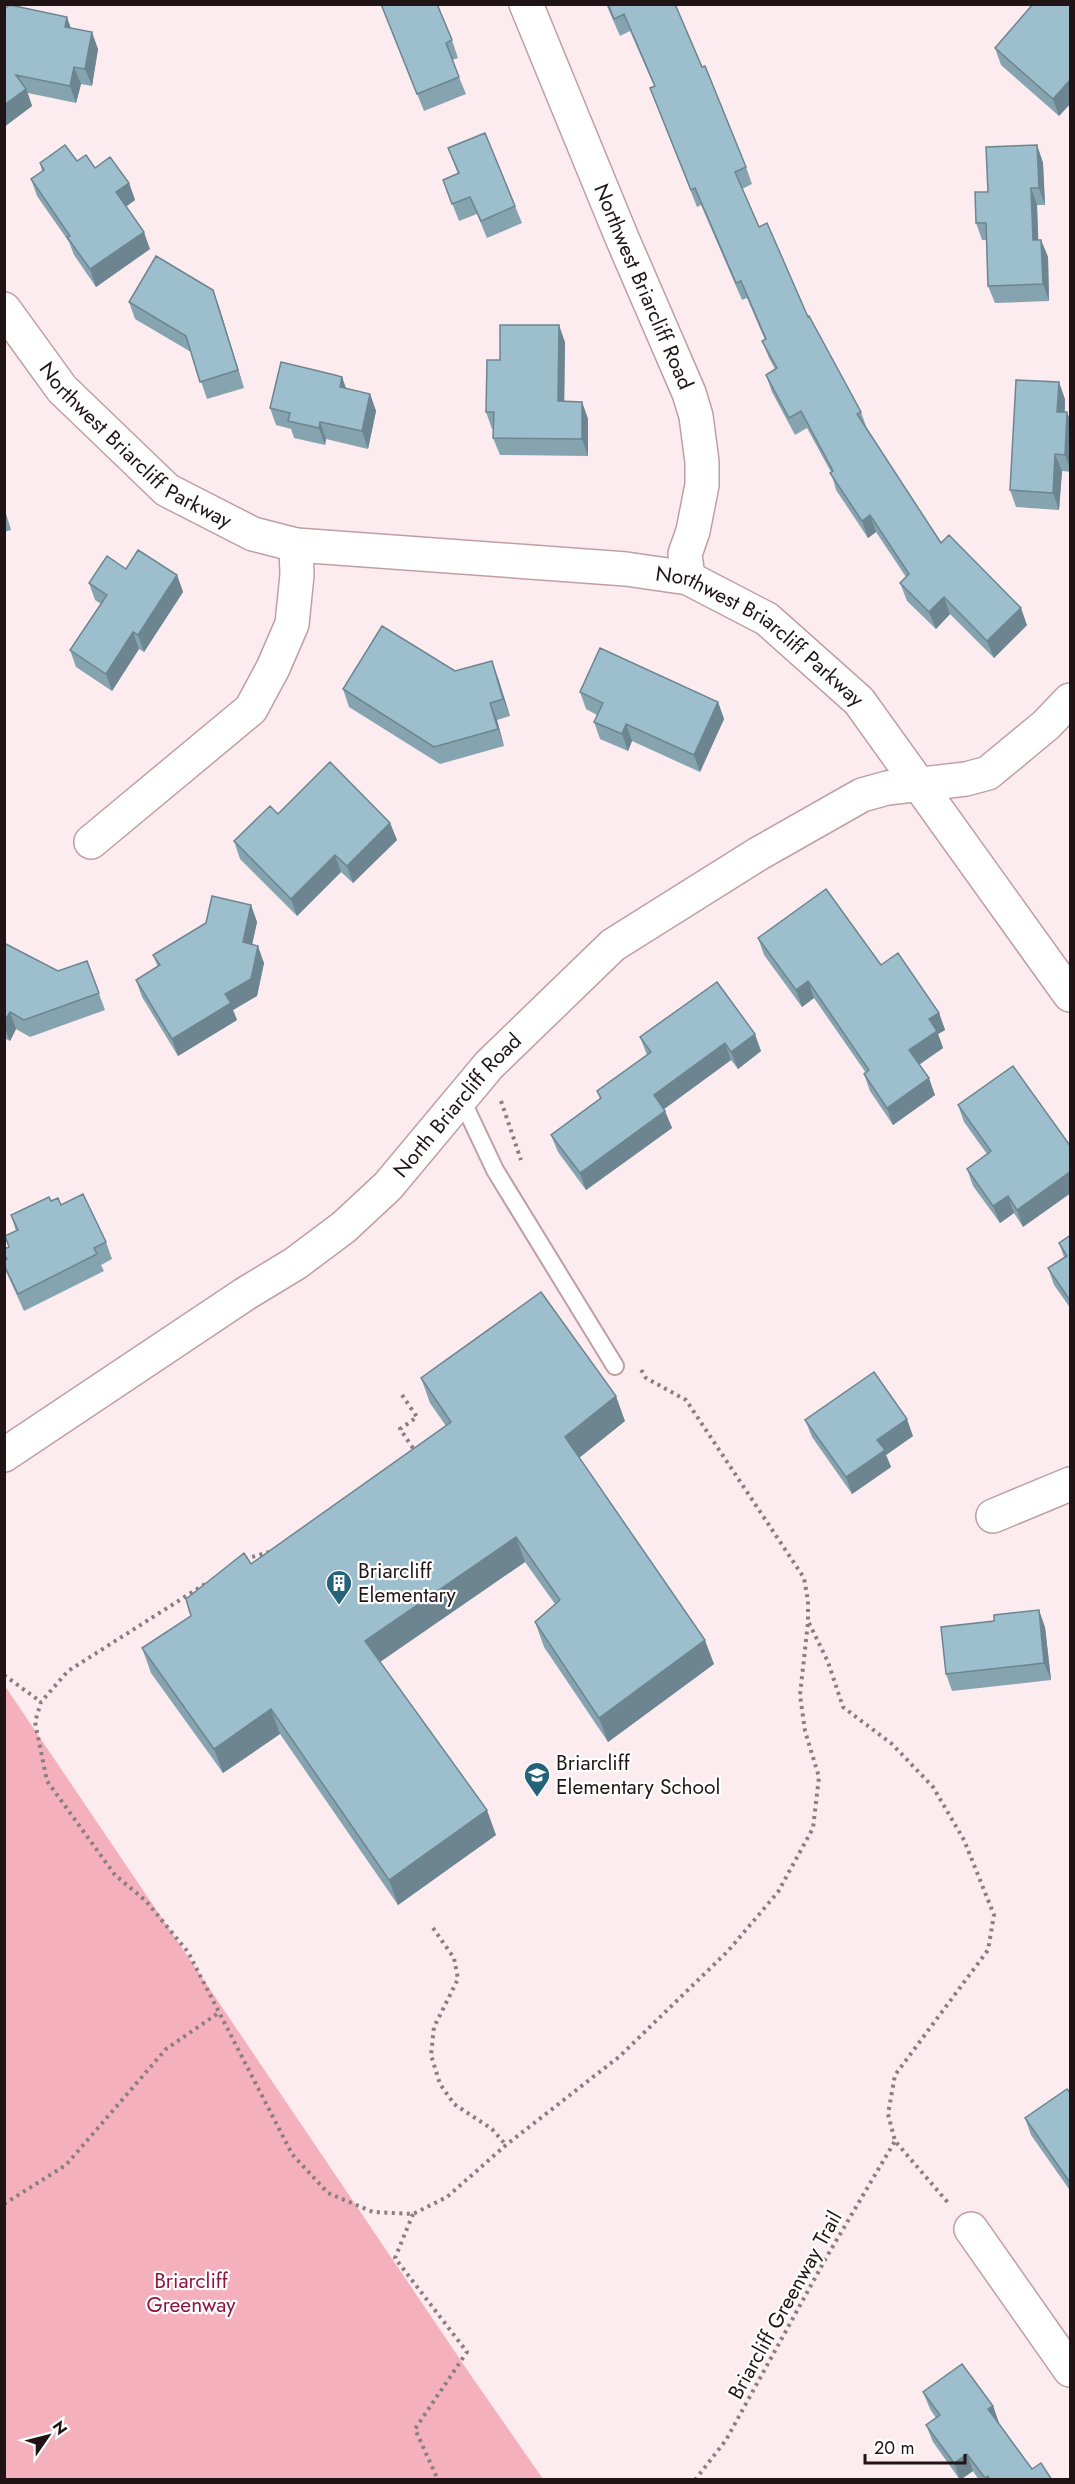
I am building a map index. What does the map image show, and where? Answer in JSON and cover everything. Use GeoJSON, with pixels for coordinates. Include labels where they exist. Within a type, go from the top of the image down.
{"type":"FeatureCollection","features":[{"type":"Feature","properties":{"kind":"street","name":"Northwest Briarcliff Road"},"geometry":{"type":"LineString","coordinates":[[526,4],[622,238],[689,393],[696,416],[702,462],[702,485],[693,531],[685,554],[688,579]]}},
{"type":"Feature","properties":{"kind":"street","name":"Northwest Briarcliff Parkway"},"geometry":{"type":"LineString","coordinates":[[4,309],[62,389],[167,490],[253,534],[296,545],[626,569],[688,579],[767,620],[859,701],[1071,995]]}},
{"type":"Feature","properties":{"kind":"street"},"geometry":{"type":"LineString","coordinates":[[91,842],[251,710],[292,624],[297,575],[296,545]]}},
{"type":"Feature","properties":{"kind":"street","name":"North Briarcliff Road"},"geometry":{"type":"LineString","coordinates":[[4,1455],[245,1294],[296,1263],[344,1227],[388,1186],[489,1065],[613,945],[758,854],[862,795],[887,788],[921,785],[988,773],[1046,725],[1071,700]]}},
{"type":"Feature","properties":{"kind":"street"},"geometry":{"type":"LineString","coordinates":[[993,1516],[1071,1484]]}},
{"type":"Feature","properties":{"kind":"street"},"geometry":{"type":"LineString","coordinates":[[963,2221],[1071,2370]]}},
{"type":"Feature","properties":{"kind":"lane"},"geometry":{"type":"LineString","coordinates":[[461,1098],[495,1170],[615,1366]]}},
{"type":"Feature","properties":{"kind":"path"},"geometry":{"type":"LineString","coordinates":[[499,1095],[521,1161]]}},
{"type":"Feature","properties":{"kind":"path"},"geometry":{"type":"LineString","coordinates":[[214,1578],[68,1671],[41,1702],[35,1722],[47,1781],[115,1875],[146,1901],[188,1952],[291,2154],[328,2193],[373,2212],[412,2214],[447,2197],[506,2145],[620,2056],[728,1951],[778,1892],[813,1828],[819,1777],[805,1731],[800,1695],[808,1622],[808,1601],[804,1578],[686,1400],[646,1378],[633,1359]]}},
{"type":"Feature","properties":{"kind":"path"},"geometry":{"type":"LineString","coordinates":[[402,1395],[417,1417],[400,1429],[417,1454]]}},
{"type":"Feature","properties":{"kind":"path"},"geometry":{"type":"LineString","coordinates":[[239,1561],[275,1549]]}},
{"type":"Feature","properties":{"kind":"path"},"geometry":{"type":"LineString","coordinates":[[808,1622],[828,1662],[843,1707],[892,1744],[933,1787],[964,1840],[994,1915],[988,1950],[895,2075],[888,2114],[895,2141],[963,2221]]}},
{"type":"Feature","properties":{"kind":"path"},"geometry":{"type":"LineString","coordinates":[[4,1675],[41,1702]]}},
{"type":"Feature","properties":{"kind":"path"},"geometry":{"type":"LineString","coordinates":[[434,1928],[454,1958],[458,1979],[434,2027],[431,2055],[440,2084],[454,2104],[492,2129],[506,2145]]}},
{"type":"Feature","properties":{"kind":"path"},"geometry":{"type":"LineString","coordinates":[[4,2204],[66,2164],[166,2049],[220,2012]]}},
{"type":"Feature","properties":{"kind":"path","name":"Briarcliff Greenway Trail"},"geometry":{"type":"LineString","coordinates":[[695,2480],[726,2440],[826,2259],[895,2141]]}},
{"type":"Feature","properties":{"kind":"path"},"geometry":{"type":"LineString","coordinates":[[412,2214],[395,2258],[467,2352],[415,2429],[438,2480]]}},
{"type":"Feature","properties":{"kind":"green space","name":"Briarcliff Greenway"},"geometry":{"type":"Polygon","coordinates":[[[5,1686],[472,2377],[543,2479],[5,2479],[5,1686]]]}},
{"type":"Feature","properties":{"kind":"building"},"geometry":{"type":"Polygon","coordinates":[[[381,4],[437,4],[452,40],[446,43],[459,77],[417,94],[381,4]]]}},
{"type":"Feature","properties":{"kind":"building"},"geometry":{"type":"Polygon","coordinates":[[[608,4],[675,4],[702,67],[705,66],[746,167],[735,172],[759,227],[767,223],[808,317],[861,412],[857,414],[941,543],[949,535],[1021,608],[987,641],[944,597],[929,612],[900,583],[909,574],[870,515],[862,521],[830,473],[833,471],[801,411],[789,418],[766,375],[777,368],[762,341],[766,339],[741,281],[736,283],[695,188],[691,190],[650,88],[655,86],[624,14],[614,19],[608,4]]]}},
{"type":"Feature","properties":{"kind":"building"},"geometry":{"type":"Polygon","coordinates":[[[1033,4],[1071,4],[1071,79],[1053,99],[995,48],[1033,4]]]}},
{"type":"Feature","properties":{"kind":"building"},"geometry":{"type":"Polygon","coordinates":[[[10,5],[67,17],[65,27],[92,32],[85,69],[74,67],[70,86],[16,75],[26,89],[4,105],[4,9],[10,5]]]}},
{"type":"Feature","properties":{"kind":"building"},"geometry":{"type":"Polygon","coordinates":[[[485,133],[515,206],[481,221],[470,197],[452,204],[443,180],[459,173],[448,148],[485,133]]]}},
{"type":"Feature","properties":{"kind":"building"},"geometry":{"type":"Polygon","coordinates":[[[65,145],[77,161],[86,155],[95,168],[110,157],[129,183],[116,192],[144,232],[90,269],[31,179],[44,170],[40,163],[65,145]]]}},
{"type":"Feature","properties":{"kind":"building"},"geometry":{"type":"Polygon","coordinates":[[[1037,145],[1039,188],[1031,188],[1033,240],[1041,240],[1043,284],[988,286],[986,223],[976,223],[975,192],[988,192],[986,147],[1037,145]]]}},
{"type":"Feature","properties":{"kind":"building"},"geometry":{"type":"Polygon","coordinates":[[[156,256],[213,290],[238,370],[200,382],[186,336],[129,302],[156,256]]]}},
{"type":"Feature","properties":{"kind":"building"},"geometry":{"type":"Polygon","coordinates":[[[500,325],[559,325],[558,401],[582,402],[582,439],[493,438],[494,412],[486,412],[487,360],[500,360],[500,325]]]}},
{"type":"Feature","properties":{"kind":"building"},"geometry":{"type":"Polygon","coordinates":[[[281,362],[342,377],[340,387],[370,394],[362,431],[320,422],[319,428],[288,421],[290,413],[270,408],[281,362]]]}},
{"type":"Feature","properties":{"kind":"building"},"geometry":{"type":"Polygon","coordinates":[[[1016,380],[1059,382],[1057,412],[1067,412],[1065,455],[1055,454],[1053,493],[1010,490],[1016,380]]]}},
{"type":"Feature","properties":{"kind":"building"},"geometry":{"type":"Polygon","coordinates":[[[138,550],[177,575],[138,635],[133,632],[106,674],[70,650],[107,595],[89,583],[107,556],[126,569],[138,550]]]}},
{"type":"Feature","properties":{"kind":"building"},"geometry":{"type":"Polygon","coordinates":[[[382,626],[455,671],[492,661],[503,699],[490,703],[498,729],[434,747],[343,689],[382,626]]]}},
{"type":"Feature","properties":{"kind":"building"},"geometry":{"type":"Polygon","coordinates":[[[600,648],[718,702],[694,755],[626,724],[622,734],[594,722],[603,703],[580,692],[600,648]]]}},
{"type":"Feature","properties":{"kind":"building"},"geometry":{"type":"Polygon","coordinates":[[[330,762],[390,823],[347,866],[335,855],[291,899],[234,841],[270,806],[278,814],[330,762]]]}},
{"type":"Feature","properties":{"kind":"building"},"geometry":{"type":"Polygon","coordinates":[[[826,889],[881,965],[898,953],[939,1013],[929,1019],[937,1031],[909,1050],[929,1078],[887,1108],[864,1074],[869,1070],[808,981],[796,990],[758,938],[826,889]]]}},
{"type":"Feature","properties":{"kind":"building"},"geometry":{"type":"Polygon","coordinates":[[[212,896],[251,905],[243,942],[258,946],[251,979],[225,994],[231,1003],[172,1039],[136,980],[160,965],[153,955],[206,923],[212,896]]]}},
{"type":"Feature","properties":{"kind":"building"},"geometry":{"type":"Polygon","coordinates":[[[4,943],[58,971],[87,961],[99,993],[24,1020],[10,1012],[4,1022],[4,943]]]}},
{"type":"Feature","properties":{"kind":"building"},"geometry":{"type":"Polygon","coordinates":[[[717,982],[755,1034],[731,1052],[725,1043],[654,1095],[665,1111],[580,1173],[551,1135],[601,1098],[597,1091],[651,1052],[640,1037],[717,982]]]}},
{"type":"Feature","properties":{"kind":"building"},"geometry":{"type":"Polygon","coordinates":[[[1013,1066],[1071,1147],[1071,1171],[1017,1210],[1008,1196],[993,1206],[967,1169],[991,1151],[958,1105],[1013,1066]]]}},
{"type":"Feature","properties":{"kind":"building"},"geometry":{"type":"Polygon","coordinates":[[[83,1194],[106,1242],[94,1248],[97,1254],[18,1294],[4,1265],[4,1260],[7,1259],[4,1249],[9,1247],[5,1236],[18,1230],[11,1215],[49,1197],[51,1201],[58,1198],[61,1205],[83,1194]]]}},
{"type":"Feature","properties":{"kind":"building"},"geometry":{"type":"Polygon","coordinates":[[[1071,1235],[1071,1302],[1048,1268],[1067,1256],[1059,1243],[1071,1235]]]}},
{"type":"Feature","properties":{"kind":"building","name":"Briarcliff Elementary"},"geometry":{"type":"Polygon","coordinates":[[[541,1292],[616,1396],[565,1437],[705,1640],[599,1718],[535,1622],[560,1600],[516,1537],[365,1641],[487,1810],[389,1880],[271,1709],[214,1749],[142,1648],[191,1616],[186,1599],[244,1553],[251,1564],[451,1422],[421,1378],[541,1292]]]}},
{"type":"Feature","properties":{"kind":"building"},"geometry":{"type":"Polygon","coordinates":[[[874,1372],[907,1419],[877,1440],[885,1450],[846,1477],[805,1420],[874,1372]]]}},
{"type":"Feature","properties":{"kind":"building"},"geometry":{"type":"Polygon","coordinates":[[[1039,1610],[1044,1663],[946,1674],[941,1627],[994,1621],[994,1615],[1039,1610]]]}},
{"type":"Feature","properties":{"kind":"building"},"geometry":{"type":"Polygon","coordinates":[[[1067,2089],[1071,2094],[1071,2184],[1025,2118],[1067,2089]]]}},
{"type":"Feature","properties":{"kind":"building"},"geometry":{"type":"Polygon","coordinates":[[[962,2364],[993,2406],[988,2409],[1032,2469],[1041,2463],[1052,2480],[990,2480],[988,2476],[985,2478],[967,2454],[954,2463],[926,2425],[940,2415],[923,2392],[962,2364]]]}},
{"type":"Feature","properties":{"kind":"place","name":"Briarcliff Elementary"},"geometry":{"type":"Point","coordinates":[339,1606]}},
{"type":"Feature","properties":{"kind":"place","name":"Briarcliff Elementary School"},"geometry":{"type":"Point","coordinates":[537,1798]}}]}
